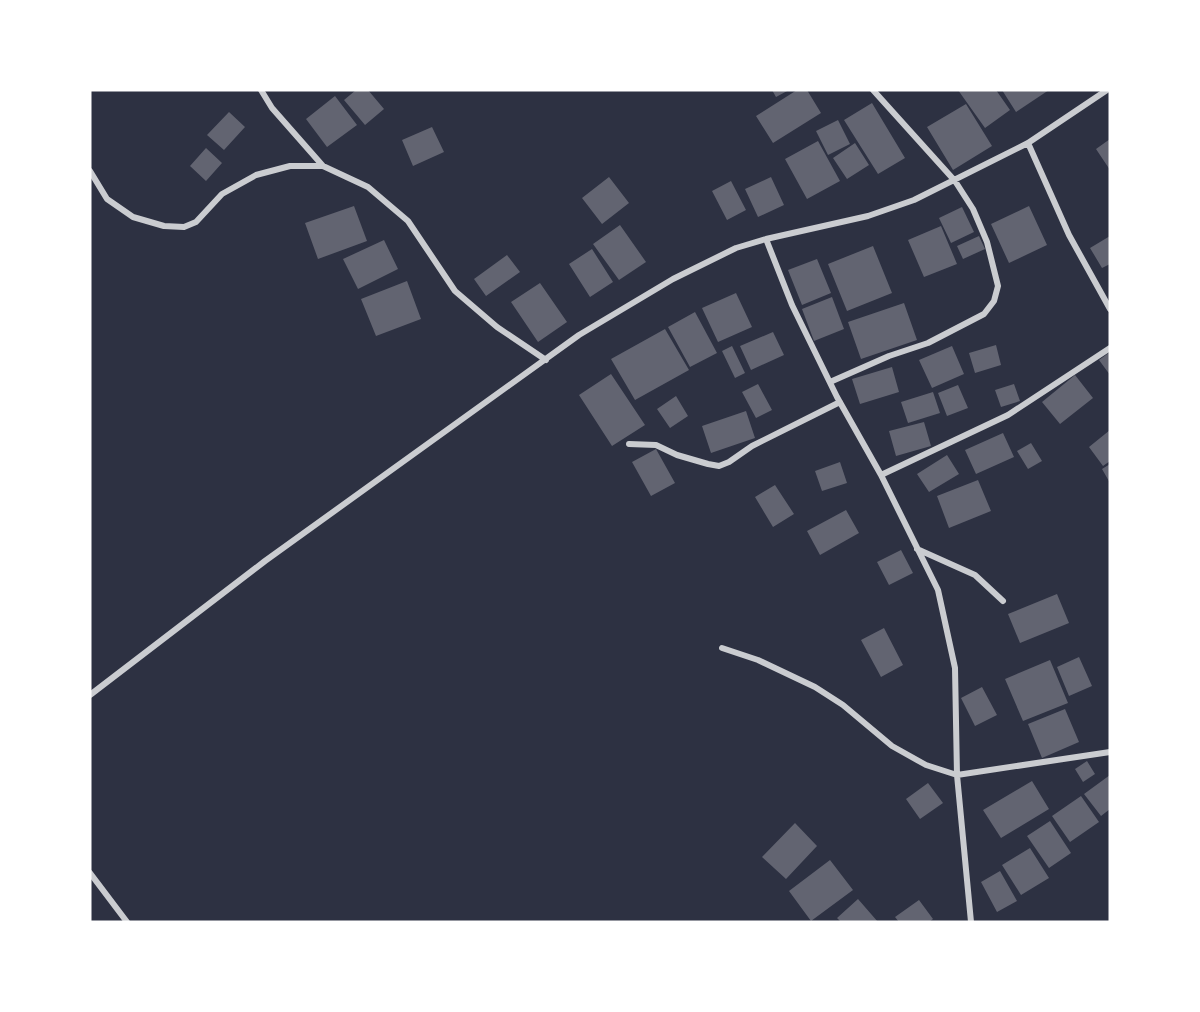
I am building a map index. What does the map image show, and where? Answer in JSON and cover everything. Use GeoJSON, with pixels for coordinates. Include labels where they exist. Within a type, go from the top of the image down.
{"type":"FeatureCollection","features":[{"type":"Feature","properties":{"kind":"street"},"geometry":{"type":"LineString","coordinates":[[261,90],[272,108],[323,166],[368,187],[408,221],[454,291],[497,327],[546,360]]}},
{"type":"Feature","properties":{"kind":"street"},"geometry":{"type":"LineString","coordinates":[[830,382],[889,356],[928,343],[984,314],[994,301],[998,286],[987,242],[973,209],[955,181],[873,90]]}},
{"type":"Feature","properties":{"kind":"street"},"geometry":{"type":"LineString","coordinates":[[90,695],[265,561],[579,335],[673,279],[736,248],[868,216],[914,200],[1028,143],[1107,90]]}},
{"type":"Feature","properties":{"kind":"street"},"geometry":{"type":"LineString","coordinates":[[1028,143],[1069,235],[1110,309]]}},
{"type":"Feature","properties":{"kind":"street"},"geometry":{"type":"LineString","coordinates":[[90,171],[107,199],[133,217],[165,226],[184,227],[196,222],[222,194],[256,176],[290,166],[323,166]]}},
{"type":"Feature","properties":{"kind":"street"},"geometry":{"type":"LineString","coordinates":[[766,239],[792,305],[938,590],[955,668],[957,775],[971,922]]}},
{"type":"Feature","properties":{"kind":"street"},"geometry":{"type":"LineString","coordinates":[[881,475],[1008,415],[1110,348]]}},
{"type":"Feature","properties":{"kind":"street"},"geometry":{"type":"LineString","coordinates":[[629,444],[656,445],[677,455],[719,466],[761,441],[840,402]]}},
{"type":"Feature","properties":{"kind":"street"},"geometry":{"type":"LineString","coordinates":[[917,548],[975,575],[1003,601]]}},
{"type":"Feature","properties":{"kind":"street"},"geometry":{"type":"LineString","coordinates":[[722,648],[758,660],[815,687],[843,705],[892,746],[926,765],[957,775],[1110,752]]}},
{"type":"Feature","properties":{"kind":"street"},"geometry":{"type":"LineString","coordinates":[[90,873],[127,922]]}},
{"type":"Feature","properties":{"kind":"building"},"geometry":{"type":"Polygon","coordinates":[[[356,90],[368,90],[384,109],[365,125],[344,100],[356,90]]]}},
{"type":"Feature","properties":{"kind":"building"},"geometry":{"type":"Polygon","coordinates":[[[772,90],[789,90],[776,97],[772,90]]]}},
{"type":"Feature","properties":{"kind":"building"},"geometry":{"type":"Polygon","coordinates":[[[797,90],[807,90],[821,113],[773,143],[756,116],[797,90]]]}},
{"type":"Feature","properties":{"kind":"building"},"geometry":{"type":"Polygon","coordinates":[[[958,90],[996,90],[1010,110],[985,128],[958,90]]]}},
{"type":"Feature","properties":{"kind":"building"},"geometry":{"type":"Polygon","coordinates":[[[1002,90],[1049,90],[1016,112],[1002,90]]]}},
{"type":"Feature","properties":{"kind":"building"},"geometry":{"type":"Polygon","coordinates":[[[335,96],[357,125],[327,147],[306,119],[335,96]]]}},
{"type":"Feature","properties":{"kind":"building"},"geometry":{"type":"Polygon","coordinates":[[[872,103],[905,158],[878,174],[844,120],[872,103]]]}},
{"type":"Feature","properties":{"kind":"building"},"geometry":{"type":"Polygon","coordinates":[[[966,104],[992,146],[953,170],[927,127],[966,104]]]}},
{"type":"Feature","properties":{"kind":"building"},"geometry":{"type":"Polygon","coordinates":[[[229,112],[245,127],[224,150],[207,135],[229,112]]]}},
{"type":"Feature","properties":{"kind":"building"},"geometry":{"type":"Polygon","coordinates":[[[838,120],[850,144],[828,155],[816,131],[838,120]]]}},
{"type":"Feature","properties":{"kind":"building"},"geometry":{"type":"Polygon","coordinates":[[[432,127],[444,152],[413,166],[402,140],[432,127]]]}},
{"type":"Feature","properties":{"kind":"building"},"geometry":{"type":"Polygon","coordinates":[[[1110,139],[1110,170],[1096,149],[1110,139]]]}},
{"type":"Feature","properties":{"kind":"building"},"geometry":{"type":"Polygon","coordinates":[[[818,141],[840,181],[807,199],[785,159],[818,141]]]}},
{"type":"Feature","properties":{"kind":"building"},"geometry":{"type":"Polygon","coordinates":[[[855,143],[869,165],[847,179],[833,158],[855,143]]]}},
{"type":"Feature","properties":{"kind":"building"},"geometry":{"type":"Polygon","coordinates":[[[206,148],[222,163],[206,181],[190,166],[206,148]]]}},
{"type":"Feature","properties":{"kind":"building"},"geometry":{"type":"Polygon","coordinates":[[[609,177],[629,203],[602,224],[582,198],[609,177]]]}},
{"type":"Feature","properties":{"kind":"building"},"geometry":{"type":"Polygon","coordinates":[[[771,177],[784,205],[758,217],[745,189],[771,177]]]}},
{"type":"Feature","properties":{"kind":"building"},"geometry":{"type":"Polygon","coordinates":[[[731,181],[746,210],[727,220],[712,191],[731,181]]]}},
{"type":"Feature","properties":{"kind":"building"},"geometry":{"type":"Polygon","coordinates":[[[354,206],[367,241],[318,259],[305,223],[354,206]]]}},
{"type":"Feature","properties":{"kind":"building"},"geometry":{"type":"Polygon","coordinates":[[[1029,206],[1047,245],[1009,263],[991,224],[1029,206]]]}},
{"type":"Feature","properties":{"kind":"building"},"geometry":{"type":"Polygon","coordinates":[[[962,207],[974,232],[951,243],[939,218],[962,207]]]}},
{"type":"Feature","properties":{"kind":"building"},"geometry":{"type":"Polygon","coordinates":[[[620,225],[646,262],[619,280],[593,244],[620,225]]]}},
{"type":"Feature","properties":{"kind":"building"},"geometry":{"type":"Polygon","coordinates":[[[941,226],[957,264],[924,277],[908,240],[941,226]]]}},
{"type":"Feature","properties":{"kind":"building"},"geometry":{"type":"Polygon","coordinates":[[[979,236],[985,249],[963,259],[957,246],[979,236]]]}},
{"type":"Feature","properties":{"kind":"building"},"geometry":{"type":"Polygon","coordinates":[[[1110,236],[1110,264],[1102,268],[1090,248],[1110,236]]]}},
{"type":"Feature","properties":{"kind":"building"},"geometry":{"type":"Polygon","coordinates":[[[384,240],[398,269],[358,289],[343,259],[384,240]]]}},
{"type":"Feature","properties":{"kind":"building"},"geometry":{"type":"Polygon","coordinates":[[[873,246],[892,293],[847,311],[828,264],[873,246]]]}},
{"type":"Feature","properties":{"kind":"building"},"geometry":{"type":"Polygon","coordinates":[[[592,249],[613,282],[590,297],[569,264],[592,249]]]}},
{"type":"Feature","properties":{"kind":"building"},"geometry":{"type":"Polygon","coordinates":[[[507,255],[520,272],[486,296],[474,279],[507,255]]]}},
{"type":"Feature","properties":{"kind":"building"},"geometry":{"type":"Polygon","coordinates":[[[817,259],[831,293],[802,305],[788,270],[817,259]]]}},
{"type":"Feature","properties":{"kind":"building"},"geometry":{"type":"Polygon","coordinates":[[[407,281],[421,319],[376,336],[361,299],[407,281]]]}},
{"type":"Feature","properties":{"kind":"building"},"geometry":{"type":"Polygon","coordinates":[[[540,283],[567,322],[538,342],[511,302],[540,283]]]}},
{"type":"Feature","properties":{"kind":"building"},"geometry":{"type":"Polygon","coordinates":[[[736,293],[752,327],[718,342],[702,308],[736,293]]]}},
{"type":"Feature","properties":{"kind":"building"},"geometry":{"type":"Polygon","coordinates":[[[832,297],[844,329],[814,341],[802,309],[832,297]]]}},
{"type":"Feature","properties":{"kind":"building"},"geometry":{"type":"Polygon","coordinates":[[[904,303],[917,340],[861,359],[848,322],[904,303]]]}},
{"type":"Feature","properties":{"kind":"building"},"geometry":{"type":"Polygon","coordinates":[[[695,312],[717,353],[690,367],[668,327],[695,312]]]}},
{"type":"Feature","properties":{"kind":"building"},"geometry":{"type":"Polygon","coordinates":[[[665,329],[689,370],[635,400],[611,359],[665,329]]]}},
{"type":"Feature","properties":{"kind":"building"},"geometry":{"type":"Polygon","coordinates":[[[773,332],[784,355],[751,370],[740,346],[773,332]]]}},
{"type":"Feature","properties":{"kind":"building"},"geometry":{"type":"Polygon","coordinates":[[[996,345],[1001,365],[975,373],[969,353],[996,345]]]}},
{"type":"Feature","properties":{"kind":"building"},"geometry":{"type":"Polygon","coordinates":[[[732,346],[745,373],[735,378],[722,351],[732,346]]]}},
{"type":"Feature","properties":{"kind":"building"},"geometry":{"type":"Polygon","coordinates":[[[952,346],[964,374],[932,388],[919,360],[952,346]]]}},
{"type":"Feature","properties":{"kind":"building"},"geometry":{"type":"Polygon","coordinates":[[[1110,352],[1110,375],[1099,360],[1110,352]]]}},
{"type":"Feature","properties":{"kind":"building"},"geometry":{"type":"Polygon","coordinates":[[[892,367],[899,392],[860,404],[852,379],[892,367]]]}},
{"type":"Feature","properties":{"kind":"building"},"geometry":{"type":"Polygon","coordinates":[[[611,374],[645,425],[612,446],[579,395],[611,374]]]}},
{"type":"Feature","properties":{"kind":"building"},"geometry":{"type":"Polygon","coordinates":[[[1075,375],[1093,398],[1060,424],[1042,402],[1075,375]]]}},
{"type":"Feature","properties":{"kind":"building"},"geometry":{"type":"Polygon","coordinates":[[[758,384],[772,410],[756,418],[742,392],[758,384]]]}},
{"type":"Feature","properties":{"kind":"building"},"geometry":{"type":"Polygon","coordinates":[[[1014,384],[1020,401],[1001,407],[995,390],[1014,384]]]}},
{"type":"Feature","properties":{"kind":"building"},"geometry":{"type":"Polygon","coordinates":[[[958,385],[968,408],[947,416],[938,393],[958,385]]]}},
{"type":"Feature","properties":{"kind":"building"},"geometry":{"type":"Polygon","coordinates":[[[933,392],[940,413],[908,423],[901,402],[933,392]]]}},
{"type":"Feature","properties":{"kind":"building"},"geometry":{"type":"Polygon","coordinates":[[[676,396],[688,416],[670,428],[657,409],[676,396]]]}},
{"type":"Feature","properties":{"kind":"building"},"geometry":{"type":"Polygon","coordinates":[[[746,411],[755,438],[711,453],[702,426],[746,411]]]}},
{"type":"Feature","properties":{"kind":"building"},"geometry":{"type":"Polygon","coordinates":[[[924,422],[931,446],[896,456],[889,431],[924,422]]]}},
{"type":"Feature","properties":{"kind":"building"},"geometry":{"type":"Polygon","coordinates":[[[1110,430],[1110,461],[1103,466],[1089,447],[1110,430]]]}},
{"type":"Feature","properties":{"kind":"building"},"geometry":{"type":"Polygon","coordinates":[[[1003,433],[1014,457],[976,474],[965,450],[1003,433]]]}},
{"type":"Feature","properties":{"kind":"building"},"geometry":{"type":"Polygon","coordinates":[[[1031,443],[1042,461],[1028,469],[1017,451],[1031,443]]]}},
{"type":"Feature","properties":{"kind":"building"},"geometry":{"type":"Polygon","coordinates":[[[656,449],[675,483],[651,496],[632,462],[656,449]]]}},
{"type":"Feature","properties":{"kind":"building"},"geometry":{"type":"Polygon","coordinates":[[[947,455],[959,474],[929,492],[917,474],[947,455]]]}},
{"type":"Feature","properties":{"kind":"building"},"geometry":{"type":"Polygon","coordinates":[[[840,462],[847,483],[822,491],[815,471],[840,462]]]}},
{"type":"Feature","properties":{"kind":"building"},"geometry":{"type":"Polygon","coordinates":[[[1110,464],[1110,483],[1102,469],[1110,464]]]}},
{"type":"Feature","properties":{"kind":"building"},"geometry":{"type":"Polygon","coordinates":[[[978,480],[991,511],[949,528],[937,496],[978,480]]]}},
{"type":"Feature","properties":{"kind":"building"},"geometry":{"type":"Polygon","coordinates":[[[775,485],[794,514],[773,527],[755,497],[775,485]]]}},
{"type":"Feature","properties":{"kind":"building"},"geometry":{"type":"Polygon","coordinates":[[[846,510],[859,533],[820,555],[807,531],[846,510]]]}},
{"type":"Feature","properties":{"kind":"building"},"geometry":{"type":"Polygon","coordinates":[[[901,550],[913,573],[889,585],[877,562],[901,550]]]}},
{"type":"Feature","properties":{"kind":"building"},"geometry":{"type":"Polygon","coordinates":[[[1057,594],[1069,623],[1020,643],[1008,614],[1057,594]]]}},
{"type":"Feature","properties":{"kind":"building"},"geometry":{"type":"Polygon","coordinates":[[[884,628],[903,665],[881,677],[861,640],[884,628]]]}},
{"type":"Feature","properties":{"kind":"building"},"geometry":{"type":"Polygon","coordinates":[[[1079,657],[1092,686],[1069,696],[1057,667],[1079,657]]]}},
{"type":"Feature","properties":{"kind":"building"},"geometry":{"type":"Polygon","coordinates":[[[1050,660],[1068,703],[1023,721],[1005,679],[1050,660]]]}},
{"type":"Feature","properties":{"kind":"building"},"geometry":{"type":"Polygon","coordinates":[[[982,687],[997,715],[975,726],[961,698],[982,687]]]}},
{"type":"Feature","properties":{"kind":"building"},"geometry":{"type":"Polygon","coordinates":[[[1065,709],[1079,742],[1042,758],[1028,724],[1065,709]]]}},
{"type":"Feature","properties":{"kind":"building"},"geometry":{"type":"Polygon","coordinates":[[[1087,761],[1095,774],[1083,782],[1075,769],[1087,761]]]}},
{"type":"Feature","properties":{"kind":"building"},"geometry":{"type":"Polygon","coordinates":[[[1110,775],[1110,809],[1101,816],[1084,794],[1110,775]]]}},
{"type":"Feature","properties":{"kind":"building"},"geometry":{"type":"Polygon","coordinates":[[[1032,781],[1049,809],[1001,838],[983,810],[1032,781]]]}},
{"type":"Feature","properties":{"kind":"building"},"geometry":{"type":"Polygon","coordinates":[[[928,783],[943,803],[920,819],[906,799],[928,783]]]}},
{"type":"Feature","properties":{"kind":"building"},"geometry":{"type":"Polygon","coordinates":[[[1081,796],[1099,822],[1070,842],[1052,816],[1081,796]]]}},
{"type":"Feature","properties":{"kind":"building"},"geometry":{"type":"Polygon","coordinates":[[[1050,821],[1071,853],[1049,868],[1027,836],[1050,821]]]}},
{"type":"Feature","properties":{"kind":"building"},"geometry":{"type":"Polygon","coordinates":[[[795,823],[817,846],[786,879],[762,857],[795,823]]]}},
{"type":"Feature","properties":{"kind":"building"},"geometry":{"type":"Polygon","coordinates":[[[1030,848],[1049,878],[1021,895],[1002,865],[1030,848]]]}},
{"type":"Feature","properties":{"kind":"building"},"geometry":{"type":"Polygon","coordinates":[[[830,860],[853,890],[811,921],[789,891],[830,860]]]}},
{"type":"Feature","properties":{"kind":"building"},"geometry":{"type":"Polygon","coordinates":[[[1000,871],[1017,901],[997,912],[981,882],[1000,871]]]}},
{"type":"Feature","properties":{"kind":"building"},"geometry":{"type":"Polygon","coordinates":[[[858,899],[878,922],[841,922],[837,918],[858,899]]]}},
{"type":"Feature","properties":{"kind":"building"},"geometry":{"type":"Polygon","coordinates":[[[919,900],[933,919],[929,922],[899,922],[895,917],[919,900]]]}}]}
